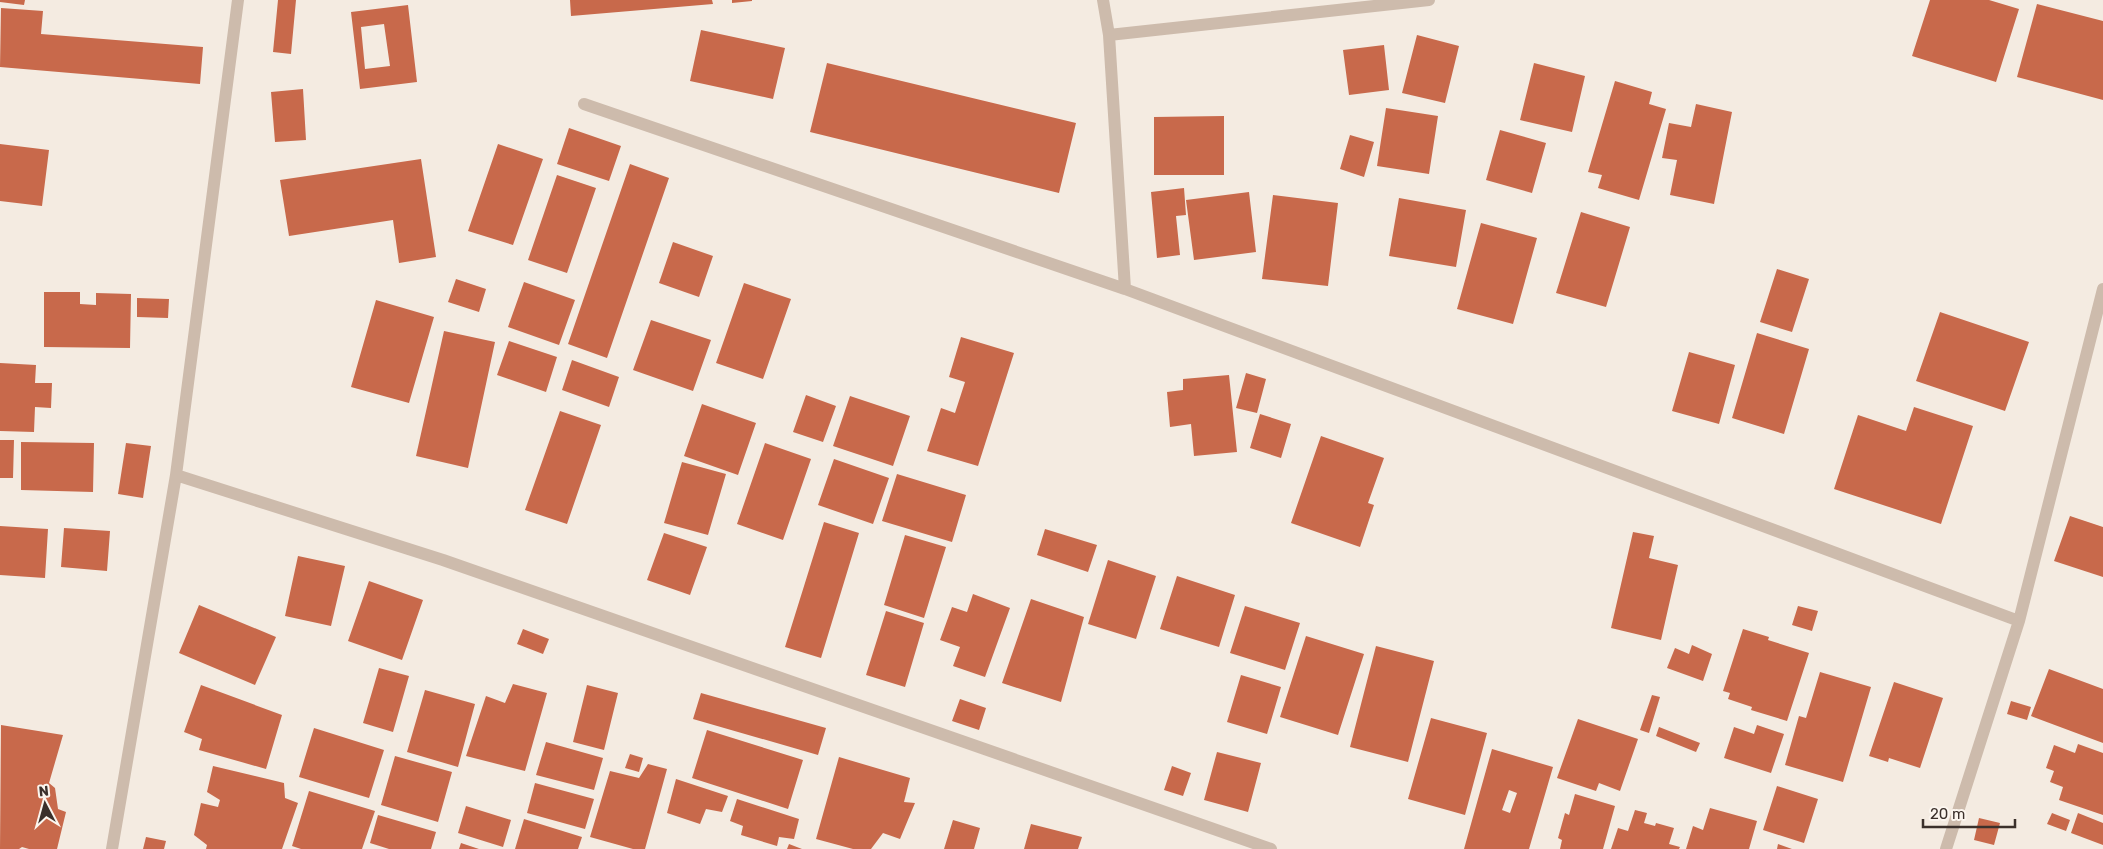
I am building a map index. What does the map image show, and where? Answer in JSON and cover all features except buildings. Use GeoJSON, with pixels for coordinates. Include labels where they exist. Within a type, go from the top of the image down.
{"type":"FeatureCollection","features":[{"type":"Feature","properties":{"kind":"street"},"geometry":{"type":"LineString","coordinates":[[112,849],[176,476],[238,0]]}},
{"type":"Feature","properties":{"kind":"street"},"geometry":{"type":"LineString","coordinates":[[1103,0],[1109,34],[1125,289]]}},
{"type":"Feature","properties":{"kind":"street"},"geometry":{"type":"LineString","coordinates":[[1109,34],[1429,0]]}},
{"type":"Feature","properties":{"kind":"street"},"geometry":{"type":"LineString","coordinates":[[584,104],[1125,289],[2019,621]]}},
{"type":"Feature","properties":{"kind":"street"},"geometry":{"type":"LineString","coordinates":[[1946,849],[2019,621],[2103,289]]}},
{"type":"Feature","properties":{"kind":"street"},"geometry":{"type":"LineString","coordinates":[[176,476],[443,560],[1271,849]]}}]}
